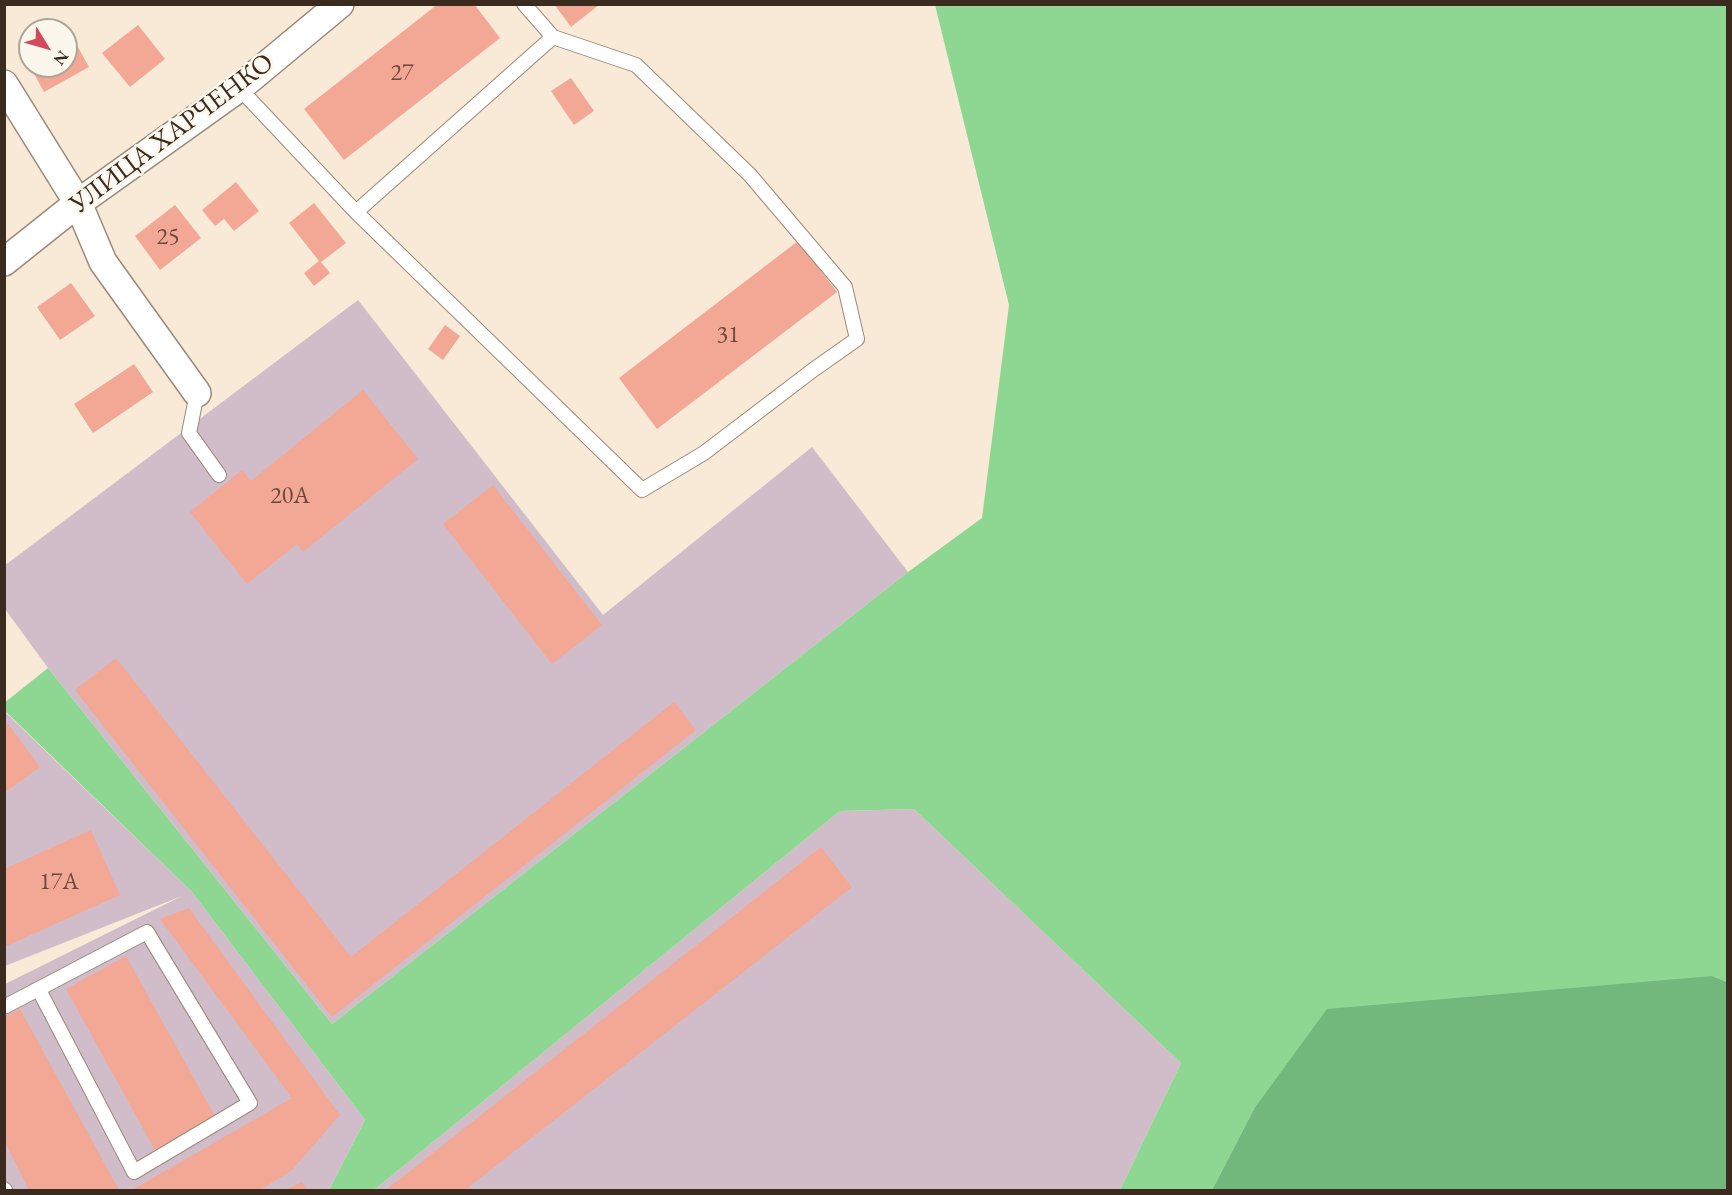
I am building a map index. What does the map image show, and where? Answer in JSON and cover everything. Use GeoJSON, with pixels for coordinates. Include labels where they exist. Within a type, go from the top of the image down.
{"type":"FeatureCollection","features":[{"type":"Feature","properties":{"kind":"street","name":"УЛИЦА ХАРЧЕНКО"},"geometry":{"type":"LineString","coordinates":[[4,262],[78,203],[239,88],[340,4]]}},
{"type":"Feature","properties":{"kind":"street"},"geometry":{"type":"LineString","coordinates":[[4,84],[78,203],[103,262],[197,393]]}},
{"type":"Feature","properties":{"kind":"lane"},"geometry":{"type":"LineString","coordinates":[[239,88],[356,212],[642,490],[704,453],[857,339],[845,286],[750,175],[636,65],[553,37],[524,4]]}},
{"type":"Feature","properties":{"kind":"lane"},"geometry":{"type":"LineString","coordinates":[[356,212],[553,37]]}},
{"type":"Feature","properties":{"kind":"lane"},"geometry":{"type":"LineString","coordinates":[[197,393],[189,433],[219,475]]}},
{"type":"Feature","properties":{"kind":"lane"},"geometry":{"type":"LineString","coordinates":[[4,1007],[147,932],[250,1102],[134,1172],[39,990]]}},
{"type":"Feature","properties":{"kind":"shaded area"},"geometry":{"type":"Polygon","coordinates":[[[358,300],[603,615],[812,447],[908,572],[332,1024],[48,668],[5,609],[4,566],[358,300]]]}},
{"type":"Feature","properties":{"kind":"shaded area"},"geometry":{"type":"Polygon","coordinates":[[[4,711],[192,892],[365,1120],[329,1190],[5,1190],[5,984],[182,896],[5,966],[4,711]]]}},
{"type":"Feature","properties":{"kind":"shaded area"},"geometry":{"type":"Polygon","coordinates":[[[914,809],[1181,1063],[1120,1190],[374,1190],[840,811],[914,809]]]}},
{"type":"Feature","properties":{"kind":"green space"},"geometry":{"type":"Polygon","coordinates":[[[935,5],[1727,5],[1727,982],[1712,976],[1254,1109],[1212,1190],[1120,1190],[1181,1063],[914,809],[840,811],[374,1190],[329,1190],[365,1120],[192,892],[5,711],[4,703],[48,668],[332,1024],[908,572],[982,518],[1009,305],[935,5]]]}},
{"type":"Feature","properties":{"kind":"green space"},"geometry":{"type":"Polygon","coordinates":[[[1712,976],[1727,982],[1727,1190],[1212,1190],[1254,1109],[1327,1009],[1712,976]]]}},
{"type":"Feature","properties":{"kind":"building"},"geometry":{"type":"Polygon","coordinates":[[[438,4],[474,4],[500,38],[344,160],[304,109],[438,4]]]}},
{"type":"Feature","properties":{"kind":"building"},"geometry":{"type":"Polygon","coordinates":[[[554,4],[600,4],[571,27],[554,4]]]}},
{"type":"Feature","properties":{"kind":"building"},"geometry":{"type":"Polygon","coordinates":[[[138,25],[165,59],[130,87],[102,53],[138,25]]]}},
{"type":"Feature","properties":{"kind":"building"},"geometry":{"type":"Polygon","coordinates":[[[78,47],[89,67],[78,73],[78,47]]]}},
{"type":"Feature","properties":{"kind":"building"},"geometry":{"type":"Polygon","coordinates":[[[36,78],[69,78],[44,92],[36,78]]]}},
{"type":"Feature","properties":{"kind":"building"},"geometry":{"type":"Polygon","coordinates":[[[571,78],[594,111],[574,125],[551,91],[571,78]]]}},
{"type":"Feature","properties":{"kind":"building"},"geometry":{"type":"Polygon","coordinates":[[[236,182],[259,211],[234,231],[224,219],[215,226],[202,210],[236,182]]]}},
{"type":"Feature","properties":{"kind":"building"},"geometry":{"type":"Polygon","coordinates":[[[314,203],[346,243],[321,262],[330,273],[314,286],[304,273],[319,261],[289,223],[314,203]]]}},
{"type":"Feature","properties":{"kind":"building"},"geometry":{"type":"Polygon","coordinates":[[[175,205],[201,238],[160,270],[135,236],[175,205]]]}},
{"type":"Feature","properties":{"kind":"building"},"geometry":{"type":"Polygon","coordinates":[[[798,241],[837,292],[657,429],[619,378],[798,241]]]}},
{"type":"Feature","properties":{"kind":"building"},"geometry":{"type":"Polygon","coordinates":[[[71,283],[95,316],[60,340],[37,307],[71,283]]]}},
{"type":"Feature","properties":{"kind":"building"},"geometry":{"type":"Polygon","coordinates":[[[445,325],[460,336],[443,360],[428,349],[445,325]]]}},
{"type":"Feature","properties":{"kind":"building"},"geometry":{"type":"Polygon","coordinates":[[[134,364],[153,392],[93,433],[74,404],[134,364]]]}},
{"type":"Feature","properties":{"kind":"building"},"geometry":{"type":"Polygon","coordinates":[[[363,390],[418,459],[303,552],[297,544],[247,584],[190,512],[242,470],[251,481],[363,390]]]}},
{"type":"Feature","properties":{"kind":"building"},"geometry":{"type":"Polygon","coordinates":[[[493,485],[602,625],[552,664],[443,524],[493,485]]]}},
{"type":"Feature","properties":{"kind":"building"},"geometry":{"type":"Polygon","coordinates":[[[116,658],[351,957],[674,702],[696,730],[332,1017],[75,690],[116,658]]]}},
{"type":"Feature","properties":{"kind":"building"},"geometry":{"type":"Polygon","coordinates":[[[8,724],[40,767],[4,793],[4,726],[8,724]]]}},
{"type":"Feature","properties":{"kind":"building"},"geometry":{"type":"Polygon","coordinates":[[[91,830],[120,895],[4,947],[4,869],[91,830]]]}},
{"type":"Feature","properties":{"kind":"building"},"geometry":{"type":"Polygon","coordinates":[[[821,847],[852,887],[465,1190],[386,1190],[821,847]]]}},
{"type":"Feature","properties":{"kind":"building"},"geometry":{"type":"Polygon","coordinates":[[[189,908],[340,1115],[291,1171],[260,1190],[132,1190],[292,1098],[160,919],[189,908]]]}},
{"type":"Feature","properties":{"kind":"building"},"geometry":{"type":"Polygon","coordinates":[[[126,956],[216,1118],[156,1152],[66,989],[126,956]]]}},
{"type":"Feature","properties":{"kind":"building"},"geometry":{"type":"Polygon","coordinates":[[[20,1009],[119,1190],[29,1190],[4,1141],[4,1017],[20,1009]]]}},
{"type":"Feature","properties":{"kind":"building"},"geometry":{"type":"Polygon","coordinates":[[[302,1182],[308,1190],[286,1190],[302,1182]]]}}]}
